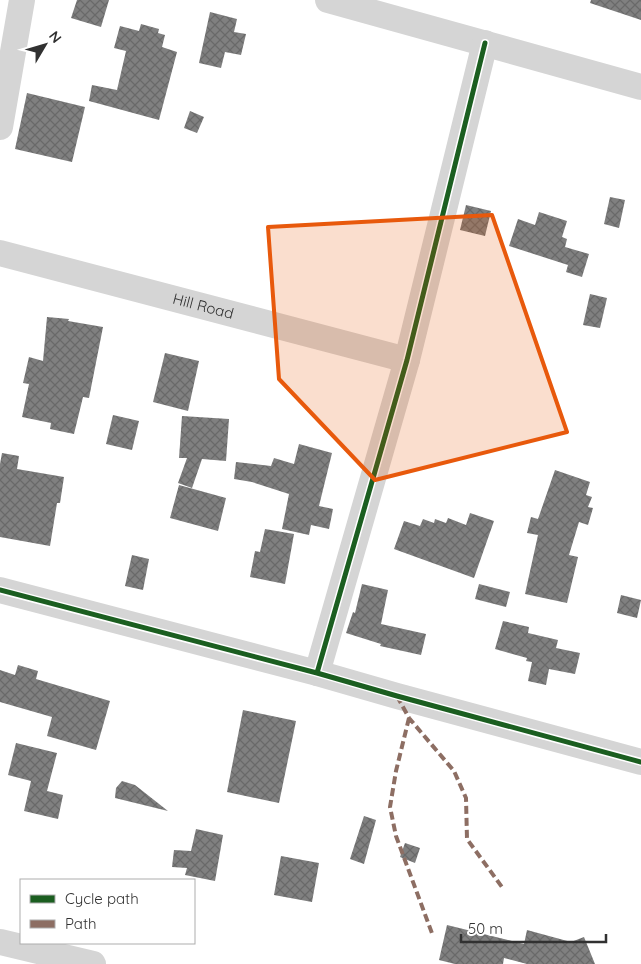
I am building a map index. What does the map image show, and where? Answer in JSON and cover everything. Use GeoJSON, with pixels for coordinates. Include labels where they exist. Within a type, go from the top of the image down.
{"type":"FeatureCollection","features":[{"type":"Feature","properties":{"kind":"street"},"geometry":{"type":"LineString","coordinates":[[0,126],[3,93],[22,0]]}},
{"type":"Feature","properties":{"kind":"street"},"geometry":{"type":"LineString","coordinates":[[334,1],[641,87]]}},
{"type":"Feature","properties":{"kind":"street"},"geometry":{"type":"LineString","coordinates":[[317,672],[407,360],[485,43]]}},
{"type":"Feature","properties":{"kind":"street","name":"Hill Road"},"geometry":{"type":"LineString","coordinates":[[0,253],[407,360]]}},
{"type":"Feature","properties":{"kind":"street"},"geometry":{"type":"LineString","coordinates":[[0,590],[317,672],[397,696],[639,754]]}},
{"type":"Feature","properties":{"kind":"street"},"geometry":{"type":"LineString","coordinates":[[0,942],[93,964]]}},
{"type":"Feature","properties":{"kind":"highlighted area"},"geometry":{"type":"Polygon","coordinates":[[[492,215],[567,432],[375,480],[279,379],[268,227],[492,215]]]}},
{"type":"Feature","properties":{"kind":"building"},"geometry":{"type":"Polygon","coordinates":[[[77,0],[109,0],[101,27],[71,18],[77,0]]]}},
{"type":"Feature","properties":{"kind":"building"},"geometry":{"type":"Polygon","coordinates":[[[591,0],[641,0],[641,20],[590,3],[591,0]]]}},
{"type":"Feature","properties":{"kind":"building"},"geometry":{"type":"Polygon","coordinates":[[[210,12],[237,19],[234,32],[246,34],[241,55],[225,52],[221,68],[199,63],[210,12]]]}},
{"type":"Feature","properties":{"kind":"building"},"geometry":{"type":"Polygon","coordinates":[[[141,24],[159,29],[158,33],[165,35],[162,47],[177,52],[159,120],[89,101],[92,85],[117,90],[126,51],[114,48],[120,26],[139,31],[141,24]]]}},
{"type":"Feature","properties":{"kind":"building"},"geometry":{"type":"Polygon","coordinates":[[[27,93],[85,107],[72,162],[15,149],[27,93]]]}},
{"type":"Feature","properties":{"kind":"building"},"geometry":{"type":"Polygon","coordinates":[[[190,111],[204,117],[197,133],[184,128],[190,111]]]}},
{"type":"Feature","properties":{"kind":"building"},"geometry":{"type":"Polygon","coordinates":[[[610,197],[625,200],[619,228],[604,224],[610,197]]]}},
{"type":"Feature","properties":{"kind":"building"},"geometry":{"type":"Polygon","coordinates":[[[466,205],[491,211],[485,236],[460,230],[466,205]]]}},
{"type":"Feature","properties":{"kind":"building"},"geometry":{"type":"Polygon","coordinates":[[[539,212],[567,221],[562,237],[567,239],[565,247],[589,254],[582,277],[566,272],[568,265],[509,246],[518,219],[535,225],[539,212]]]}},
{"type":"Feature","properties":{"kind":"building"},"geometry":{"type":"Polygon","coordinates":[[[590,294],[607,298],[600,328],[583,325],[590,294]]]}},
{"type":"Feature","properties":{"kind":"building"},"geometry":{"type":"Polygon","coordinates":[[[47,317],[69,319],[68,321],[103,327],[89,398],[83,397],[74,434],[50,429],[51,423],[22,417],[29,384],[23,383],[29,357],[43,361],[47,317]]]}},
{"type":"Feature","properties":{"kind":"building"},"geometry":{"type":"Polygon","coordinates":[[[165,353],[199,361],[188,411],[153,402],[165,353]]]}},
{"type":"Feature","properties":{"kind":"building"},"geometry":{"type":"Polygon","coordinates":[[[113,415],[139,421],[132,450],[106,444],[113,415]]]}},
{"type":"Feature","properties":{"kind":"building"},"geometry":{"type":"Polygon","coordinates":[[[182,416],[229,419],[226,461],[202,459],[192,488],[178,483],[187,458],[179,458],[182,416]]]}},
{"type":"Feature","properties":{"kind":"building"},"geometry":{"type":"Polygon","coordinates":[[[299,444],[332,453],[319,506],[333,509],[329,529],[311,525],[309,535],[282,529],[289,494],[252,482],[234,479],[236,462],[271,466],[274,458],[294,464],[299,444]]]}},
{"type":"Feature","properties":{"kind":"building"},"geometry":{"type":"Polygon","coordinates":[[[2,453],[19,456],[17,469],[64,477],[60,503],[57,503],[50,546],[0,537],[0,464],[2,453]]]}},
{"type":"Feature","properties":{"kind":"building"},"geometry":{"type":"Polygon","coordinates":[[[555,470],[590,482],[586,495],[592,497],[588,507],[593,508],[588,525],[579,522],[569,555],[578,557],[567,603],[525,594],[538,535],[527,533],[531,517],[538,519],[555,470]]]}},
{"type":"Feature","properties":{"kind":"building"},"geometry":{"type":"Polygon","coordinates":[[[179,485],[226,498],[218,531],[170,518],[179,485]]]}},
{"type":"Feature","properties":{"kind":"building"},"geometry":{"type":"Polygon","coordinates":[[[470,513],[494,521],[474,578],[394,549],[404,521],[420,526],[423,519],[434,523],[435,519],[446,523],[448,518],[466,525],[470,513]]]}},
{"type":"Feature","properties":{"kind":"building"},"geometry":{"type":"Polygon","coordinates":[[[265,529],[294,534],[285,584],[250,577],[255,551],[260,552],[265,529]]]}},
{"type":"Feature","properties":{"kind":"building"},"geometry":{"type":"Polygon","coordinates":[[[132,555],[149,559],[143,590],[125,586],[132,555]]]}},
{"type":"Feature","properties":{"kind":"building"},"geometry":{"type":"Polygon","coordinates":[[[362,584],[388,590],[381,624],[426,634],[421,655],[380,646],[381,644],[346,633],[353,612],[355,613],[362,584]]]}},
{"type":"Feature","properties":{"kind":"building"},"geometry":{"type":"Polygon","coordinates":[[[479,584],[510,592],[506,607],[475,599],[479,584]]]}},
{"type":"Feature","properties":{"kind":"building"},"geometry":{"type":"Polygon","coordinates":[[[621,595],[641,600],[637,618],[617,613],[621,595]]]}},
{"type":"Feature","properties":{"kind":"building"},"geometry":{"type":"Polygon","coordinates":[[[503,621],[529,627],[528,633],[558,640],[556,648],[580,653],[575,674],[549,669],[546,685],[528,681],[532,662],[526,661],[527,658],[495,649],[503,621]]]}},
{"type":"Feature","properties":{"kind":"building"},"geometry":{"type":"Polygon","coordinates":[[[18,665],[38,671],[36,679],[110,701],[96,750],[47,736],[52,717],[0,702],[0,670],[15,675],[18,665]]]}},
{"type":"Feature","properties":{"kind":"building"},"geometry":{"type":"Polygon","coordinates":[[[243,710],[296,721],[279,803],[227,792],[243,710]]]}},
{"type":"Feature","properties":{"kind":"building"},"geometry":{"type":"Polygon","coordinates":[[[16,743],[57,753],[47,791],[63,795],[58,819],[24,811],[31,781],[8,775],[16,743]]]}},
{"type":"Feature","properties":{"kind":"building"},"geometry":{"type":"Polygon","coordinates":[[[122,781],[135,785],[168,811],[115,798],[116,788],[122,781]]]}},
{"type":"Feature","properties":{"kind":"building"},"geometry":{"type":"Polygon","coordinates":[[[364,816],[376,820],[364,864],[350,859],[364,816]]]}},
{"type":"Feature","properties":{"kind":"building"},"geometry":{"type":"Polygon","coordinates":[[[196,829],[223,835],[215,881],[185,875],[187,868],[172,867],[174,850],[191,851],[196,829]]]}},
{"type":"Feature","properties":{"kind":"building"},"geometry":{"type":"Polygon","coordinates":[[[405,843],[420,848],[415,863],[400,857],[405,843]]]}},
{"type":"Feature","properties":{"kind":"building"},"geometry":{"type":"Polygon","coordinates":[[[281,856],[319,863],[312,902],[274,895],[281,856]]]}},
{"type":"Feature","properties":{"kind":"building"},"geometry":{"type":"Polygon","coordinates":[[[447,925],[524,944],[527,930],[571,942],[584,937],[595,964],[527,964],[504,958],[503,964],[455,964],[439,960],[447,925]]]}},
{"type":"Feature","properties":{"kind":"marked path"},"geometry":{"type":"LineString","coordinates":[[397,696],[409,718],[454,771],[466,798],[467,839],[502,887]]}},
{"type":"Feature","properties":{"kind":"marked path"},"geometry":{"type":"LineString","coordinates":[[409,718],[396,771],[390,807],[396,836],[433,936]]}},
{"type":"Feature","properties":{"kind":"cycle path"},"geometry":{"type":"LineString","coordinates":[[317,673],[407,360],[485,43]]}},
{"type":"Feature","properties":{"kind":"cycle path"},"geometry":{"type":"LineString","coordinates":[[0,590],[317,673],[641,762]]}}]}
